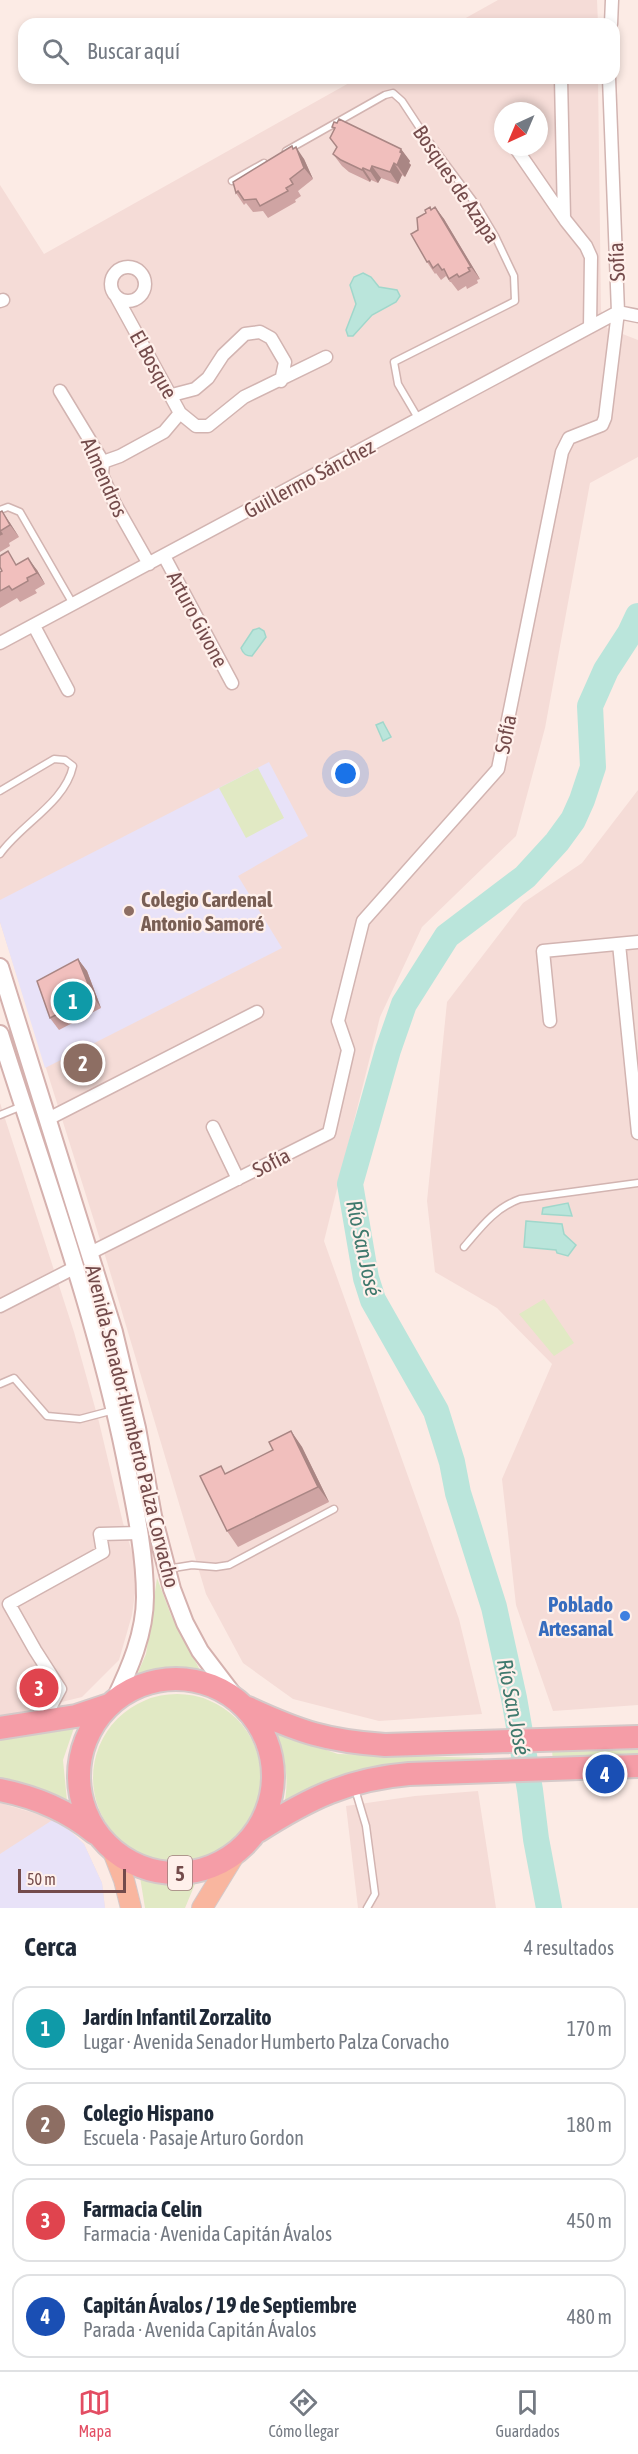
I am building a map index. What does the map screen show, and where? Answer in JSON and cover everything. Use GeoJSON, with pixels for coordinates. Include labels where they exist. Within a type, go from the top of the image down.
{"type":"FeatureCollection","features":[{"type":"Feature","properties":{"kind":"highway"},"geometry":{"type":"LineString","coordinates":[[0,1728],[88,1713],[112,1703],[137,1687],[150,1682],[176,1679],[202,1682],[227,1693],[241,1704],[304,1732],[341,1741],[385,1744],[638,1737]]}},
{"type":"Feature","properties":{"kind":"highway"},"geometry":{"type":"LineString","coordinates":[[106,1843],[85,1808],[79,1775],[82,1753],[89,1732],[112,1703]]}},
{"type":"Feature","properties":{"kind":"highway"},"geometry":{"type":"LineString","coordinates":[[241,1704],[265,1737],[272,1761],[271,1798],[256,1832]]}},
{"type":"Feature","properties":{"kind":"highway","name":"5"},"geometry":{"type":"LineString","coordinates":[[0,1790],[52,1805],[72,1815],[106,1843],[140,1866],[173,1873],[206,1869],[235,1854],[256,1832],[312,1798],[353,1782],[409,1774],[638,1767]]}},
{"type":"Feature","properties":{"kind":"main road","name":"Avenida Senador Humberto Palza Corvacho"},"geometry":{"type":"LineString","coordinates":[[0,967],[90,1253],[124,1372],[153,1516],[177,1606],[210,1666],[241,1704]]}},
{"type":"Feature","properties":{"kind":"main road","name":"Avenida Senador Humberto Palza Corvacho"},"geometry":{"type":"LineString","coordinates":[[0,1034],[100,1351],[115,1410],[139,1533],[145,1597],[142,1621],[133,1655],[112,1703]]}},
{"type":"Feature","properties":{"kind":"main road"},"geometry":{"type":"LineString","coordinates":[[106,1843],[124,1880],[131,1908]]}},
{"type":"Feature","properties":{"kind":"main road"},"geometry":{"type":"LineString","coordinates":[[202,1908],[235,1854]]}},
{"type":"Feature","properties":{"kind":"street"},"geometry":{"type":"LineString","coordinates":[[611,18],[612,0]]}},
{"type":"Feature","properties":{"kind":"street"},"geometry":{"type":"LineString","coordinates":[[561,84],[564,219]]}},
{"type":"Feature","properties":{"kind":"street","name":"Sofía"},"geometry":{"type":"LineString","coordinates":[[90,1253],[329,1133],[348,1050],[338,1021],[363,921],[498,769],[562,452],[569,438],[602,425],[605,418],[618,312],[609,84]]}},
{"type":"Feature","properties":{"kind":"street"},"geometry":{"type":"LineString","coordinates":[[521,156],[564,219],[586,246],[591,257],[590,327]]}},
{"type":"Feature","properties":{"kind":"street","name":"El Bosque"},"geometry":{"type":"LineString","coordinates":[[103,462],[120,456],[164,432],[180,413],[117,298]]}},
{"type":"Feature","properties":{"kind":"street"},"geometry":{"type":"LineString","coordinates":[[618,312],[638,316]]}},
{"type":"Feature","properties":{"kind":"street","name":"Guillermo Sánchez"},"geometry":{"type":"LineString","coordinates":[[0,643],[618,312]]}},
{"type":"Feature","properties":{"kind":"street"},"geometry":{"type":"LineString","coordinates":[[172,395],[195,389],[208,378],[223,355],[244,334],[260,332],[271,338],[285,362],[280,381]]}},
{"type":"Feature","properties":{"kind":"street"},"geometry":{"type":"LineString","coordinates":[[180,413],[196,426],[208,426],[244,397],[327,357]]}},
{"type":"Feature","properties":{"kind":"street","name":"Almendros"},"geometry":{"type":"LineString","coordinates":[[60,391],[103,462],[102,475],[115,504],[149,564]]}},
{"type":"Feature","properties":{"kind":"street","name":"Arturo Givone"},"geometry":{"type":"LineString","coordinates":[[164,556],[232,682]]}},
{"type":"Feature","properties":{"kind":"street"},"geometry":{"type":"LineString","coordinates":[[34,626],[68,690]]}},
{"type":"Feature","properties":{"kind":"street"},"geometry":{"type":"LineString","coordinates":[[550,1021],[543,951],[638,942]]}},
{"type":"Feature","properties":{"kind":"street"},"geometry":{"type":"LineString","coordinates":[[619,944],[638,1133]]}},
{"type":"Feature","properties":{"kind":"street"},"geometry":{"type":"LineString","coordinates":[[48,1119],[257,1012]]}},
{"type":"Feature","properties":{"kind":"street"},"geometry":{"type":"LineString","coordinates":[[213,1127],[238,1179]]}},
{"type":"Feature","properties":{"kind":"street"},"geometry":{"type":"LineString","coordinates":[[0,1306],[74,1268]]}},
{"type":"Feature","properties":{"kind":"street"},"geometry":{"type":"LineString","coordinates":[[43,1721],[60,1689],[9,1604],[104,1552],[100,1534],[139,1533]]}},
{"type":"Feature","properties":{"kind":"lane","name":"Bosques de Azapa"},"geometry":{"type":"LineString","coordinates":[[283,152],[385,95],[393,93],[402,101],[426,140],[477,206],[495,236],[514,276],[515,301],[394,362],[398,384],[419,419]]}},
{"type":"Feature","properties":{"kind":"lane"},"geometry":{"type":"LineString","coordinates":[[232,181],[273,158]]}},
{"type":"Feature","properties":{"kind":"lane"},"geometry":{"type":"LineString","coordinates":[[0,510],[8,507],[20,512],[73,605]]}},
{"type":"Feature","properties":{"kind":"lane"},"geometry":{"type":"LineString","coordinates":[[0,791],[54,759],[65,760],[73,766],[70,779],[48,805],[11,838],[0,854]]}},
{"type":"Feature","properties":{"kind":"lane"},"geometry":{"type":"LineString","coordinates":[[0,1115],[22,1105]]}},
{"type":"Feature","properties":{"kind":"lane"},"geometry":{"type":"LineString","coordinates":[[464,1247],[494,1213],[504,1205],[520,1199],[638,1183]]}},
{"type":"Feature","properties":{"kind":"lane"},"geometry":{"type":"LineString","coordinates":[[0,1384],[14,1378],[47,1416],[80,1419],[115,1410]]}},
{"type":"Feature","properties":{"kind":"lane"},"geometry":{"type":"LineString","coordinates":[[166,1569],[192,1565],[216,1567],[229,1564],[334,1509]]}},
{"type":"Feature","properties":{"kind":"lane"},"geometry":{"type":"LineString","coordinates":[[353,1782],[366,1826],[375,1894],[367,1908]]}},
{"type":"Feature","properties":{"kind":"shaded area"},"geometry":{"type":"Polygon","coordinates":[[[498,0],[597,0],[598,18],[466,18],[498,0]]]}},
{"type":"Feature","properties":{"kind":"shaded area"},"geometry":{"type":"Polygon","coordinates":[[[347,84],[598,84],[601,310],[607,328],[638,340],[638,457],[590,483],[545,728],[516,836],[422,927],[380,1017],[324,1241],[459,1619],[482,1714],[379,1721],[293,1699],[243,1663],[206,1594],[108,1265],[0,922],[0,185],[44,254],[347,84]]]}},
{"type":"Feature","properties":{"kind":"shaded area","name":"Colegio Cardenal Antonio Samoré"},"geometry":{"type":"Polygon","coordinates":[[[269,762],[308,836],[238,876],[282,948],[45,1068],[0,922],[0,900],[269,762]]]}},
{"type":"Feature","properties":{"kind":"shaded area"},"geometry":{"type":"Polygon","coordinates":[[[638,790],[638,1705],[553,1711],[516,1605],[502,1479],[552,1364],[497,1308],[435,1272],[427,1201],[447,1002],[523,903],[582,863],[638,790]]]}},
{"type":"Feature","properties":{"kind":"shaded area"},"geometry":{"type":"Polygon","coordinates":[[[0,1103],[74,1332],[99,1422],[123,1523],[138,1571],[132,1615],[119,1660],[82,1697],[0,1717],[0,1103]]]}},
{"type":"Feature","properties":{"kind":"shaded area"},"geometry":{"type":"Polygon","coordinates":[[[478,1791],[496,1908],[358,1908],[346,1806],[415,1796],[478,1791]]]}},
{"type":"Feature","properties":{"kind":"shaded area"},"geometry":{"type":"Polygon","coordinates":[[[0,1803],[54,1819],[84,1844],[102,1883],[105,1908],[0,1908],[0,1803]]]}},
{"type":"Feature","properties":{"kind":"shaded area"},"geometry":{"type":"Polygon","coordinates":[[[54,1819],[84,1844],[102,1883],[105,1908],[0,1908],[0,1854],[54,1819]]]}},
{"type":"Feature","properties":{"kind":"green space"},"geometry":{"type":"Polygon","coordinates":[[[258,768],[284,818],[246,838],[219,788],[258,768]]]}},
{"type":"Feature","properties":{"kind":"green space"},"geometry":{"type":"Polygon","coordinates":[[[544,1299],[574,1343],[554,1356],[519,1314],[544,1299]]]}},
{"type":"Feature","properties":{"kind":"green space"},"geometry":{"type":"Polygon","coordinates":[[[157,1578],[171,1615],[201,1672],[160,1671],[136,1677],[146,1654],[157,1578]]]}},
{"type":"Feature","properties":{"kind":"green space"},"geometry":{"type":"Polygon","coordinates":[[[177,1694],[209,1701],[224,1708],[236,1719],[247,1731],[254,1746],[261,1778],[254,1810],[247,1825],[236,1837],[224,1848],[209,1855],[177,1862],[145,1855],[130,1848],[118,1837],[107,1825],[100,1810],[93,1778],[100,1746],[107,1731],[118,1719],[130,1708],[145,1701],[177,1694]]]}},
{"type":"Feature","properties":{"kind":"green space"},"geometry":{"type":"Polygon","coordinates":[[[76,1722],[63,1760],[67,1801],[42,1790],[0,1783],[0,1740],[76,1722]]]}},
{"type":"Feature","properties":{"kind":"green space"},"geometry":{"type":"Polygon","coordinates":[[[276,1733],[338,1754],[483,1758],[486,1765],[283,1810],[286,1771],[276,1733]]]}},
{"type":"Feature","properties":{"kind":"green space"},"geometry":{"type":"Polygon","coordinates":[[[638,1745],[638,1758],[553,1762],[552,1750],[638,1745]]]}},
{"type":"Feature","properties":{"kind":"green space"},"geometry":{"type":"Polygon","coordinates":[[[140,1877],[164,1883],[195,1884],[185,1908],[145,1908],[140,1877]]]}},
{"type":"Feature","properties":{"kind":"water"},"geometry":{"type":"Polygon","coordinates":[[[363,273],[371,277],[379,287],[397,290],[400,296],[396,302],[372,315],[353,336],[348,336],[346,330],[356,304],[350,285],[354,277],[363,273]]]}},
{"type":"Feature","properties":{"kind":"water"},"geometry":{"type":"Polygon","coordinates":[[[259,628],[264,631],[266,637],[252,656],[246,655],[241,648],[253,630],[259,628]]]}},
{"type":"Feature","properties":{"kind":"water"},"geometry":{"type":"Polygon","coordinates":[[[383,722],[391,737],[383,741],[376,725],[383,722]]]}},
{"type":"Feature","properties":{"kind":"water"},"geometry":{"type":"Polygon","coordinates":[[[568,1203],[572,1216],[542,1214],[543,1208],[568,1203]]]}},
{"type":"Feature","properties":{"kind":"water"},"geometry":{"type":"Polygon","coordinates":[[[526,1221],[562,1224],[564,1234],[576,1245],[568,1256],[557,1253],[556,1250],[524,1247],[526,1221]]]}},
{"type":"Feature","properties":{"kind":"building"},"geometry":{"type":"Polygon","coordinates":[[[339,119],[401,149],[402,153],[397,165],[394,163],[390,172],[372,166],[370,171],[363,168],[362,170],[333,154],[337,147],[330,138],[335,128],[332,127],[334,122],[337,123],[339,119]]]}},
{"type":"Feature","properties":{"kind":"building"},"geometry":{"type":"Polygon","coordinates":[[[292,146],[293,149],[296,147],[304,168],[290,179],[293,184],[286,188],[288,191],[260,206],[256,199],[244,200],[238,191],[236,193],[233,182],[292,146]]]}},
{"type":"Feature","properties":{"kind":"building"},"geometry":{"type":"Polygon","coordinates":[[[430,207],[431,210],[435,207],[471,267],[468,268],[470,271],[459,277],[457,274],[449,279],[444,269],[442,270],[438,264],[433,268],[411,234],[418,230],[417,218],[426,213],[425,210],[430,207]]]}},
{"type":"Feature","properties":{"kind":"building"},"geometry":{"type":"Polygon","coordinates":[[[2,511],[10,525],[0,531],[0,512],[2,511]]]}},
{"type":"Feature","properties":{"kind":"building"},"geometry":{"type":"Polygon","coordinates":[[[8,551],[16,565],[28,558],[37,573],[12,590],[9,586],[0,591],[0,572],[2,571],[0,556],[8,551]]]}},
{"type":"Feature","properties":{"kind":"building"},"geometry":{"type":"Polygon","coordinates":[[[78,959],[93,996],[50,1018],[37,981],[78,959]]]}},
{"type":"Feature","properties":{"kind":"building"},"geometry":{"type":"Polygon","coordinates":[[[291,1431],[318,1487],[227,1531],[200,1476],[221,1466],[225,1474],[273,1450],[269,1442],[291,1431]]]}},
{"type":"Feature","properties":{"kind":"waterway","name":"Río San José"},"geometry":{"type":"LineString","coordinates":[[549,1908],[514,1698],[494,1607],[458,1493],[452,1462],[436,1411],[373,1300],[366,1278],[350,1184],[388,1050],[404,1004],[447,936],[525,877],[557,842],[573,820],[593,767],[590,706],[606,670],[638,616]]}},
{"type":"Feature","properties":{"kind":"place","name":"Colegio Cardenal Antonio Samoré"},"geometry":{"type":"Point","coordinates":[129,911]}},
{"type":"Feature","properties":{"kind":"place","name":"Jardín Infantil Zorzalito"},"geometry":{"type":"Point","coordinates":[73,1001]}},
{"type":"Feature","properties":{"kind":"place","name":"Colegio Hispano"},"geometry":{"type":"Point","coordinates":[83,1063]}},
{"type":"Feature","properties":{"kind":"place","name":"Poblado Artesanal"},"geometry":{"type":"Point","coordinates":[625,1616]}},
{"type":"Feature","properties":{"kind":"place","name":"Farmacia Celin"},"geometry":{"type":"Point","coordinates":[39,1688]}},
{"type":"Feature","properties":{"kind":"place","name":"Capitán Ávalos / 19 de Septiembre"},"geometry":{"type":"Point","coordinates":[605,1774]}}]}
